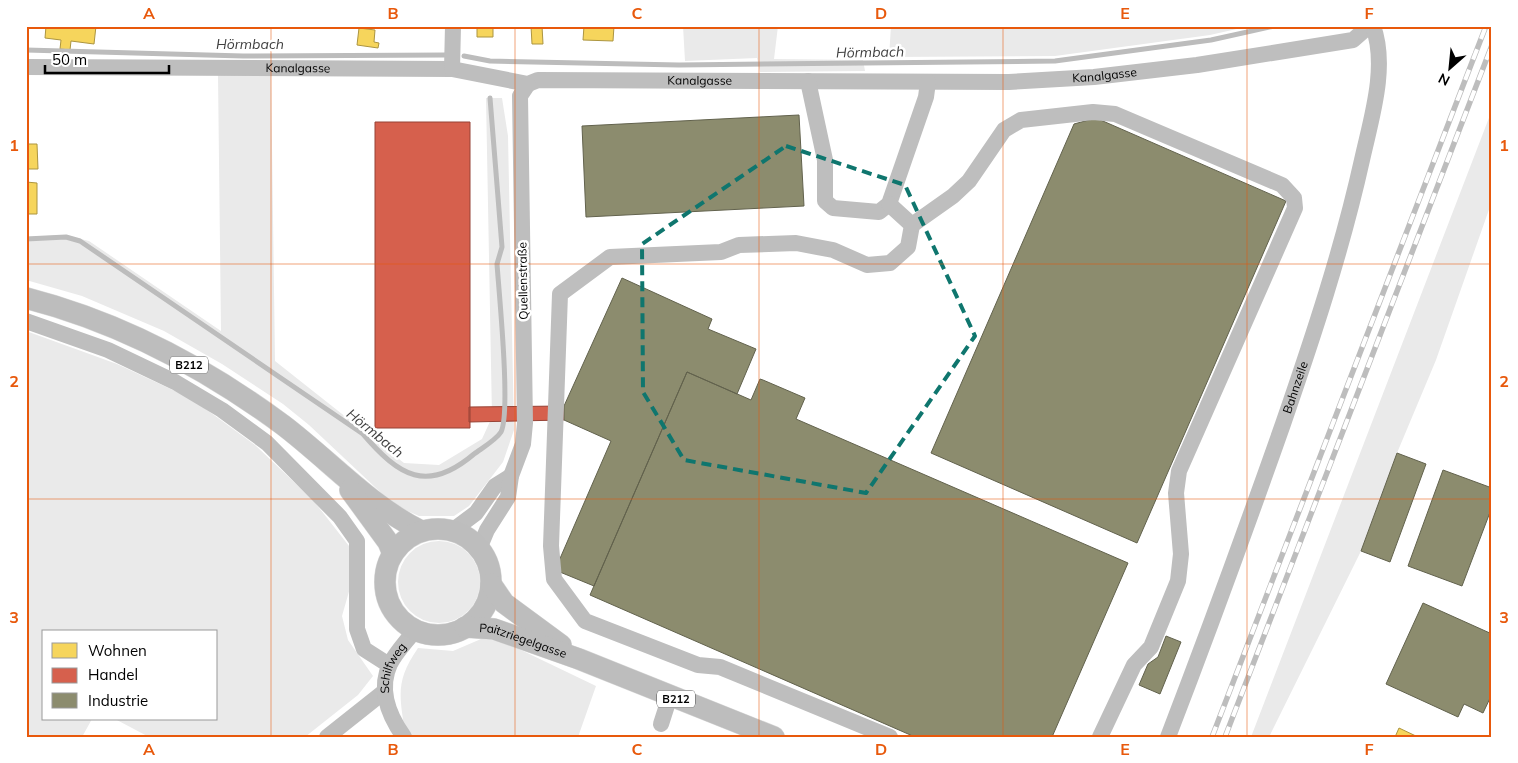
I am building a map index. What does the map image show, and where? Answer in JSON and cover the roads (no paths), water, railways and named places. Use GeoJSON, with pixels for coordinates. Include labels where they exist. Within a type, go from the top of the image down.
{"type":"FeatureCollection","features":[{"type":"Feature","properties":{"kind":"main road","name":"B212"},"geometry":{"type":"LineString","coordinates":[[26,298],[71,310],[158,347],[224,385],[284,426],[333,468],[404,523],[421,531]]}},
{"type":"Feature","properties":{"kind":"main road","name":"B212"},"geometry":{"type":"LineString","coordinates":[[333,468],[388,542],[393,554]]}},
{"type":"Feature","properties":{"kind":"main road","name":"B212"},"geometry":{"type":"LineString","coordinates":[[436,529],[452,531],[467,538],[479,549],[490,572],[491,584],[483,609],[465,627],[440,635],[415,630],[400,620],[390,605],[385,588],[386,570],[393,554],[405,540],[421,531],[436,529]]}},
{"type":"Feature","properties":{"kind":"main road","name":"Paitzriegelgasse"},"geometry":{"type":"LineString","coordinates":[[491,584],[504,603],[579,659]]}},
{"type":"Feature","properties":{"kind":"main road","name":"Paitzriegelgasse"},"geometry":{"type":"LineString","coordinates":[[465,627],[494,628],[579,659],[774,737]]}},
{"type":"Feature","properties":{"kind":"street"},"geometry":{"type":"LineString","coordinates":[[452,69],[454,26]]}},
{"type":"Feature","properties":{"kind":"street","name":"Kanalgasse"},"geometry":{"type":"LineString","coordinates":[[26,66],[452,69],[528,84],[538,80],[1009,82],[1094,77],[1197,65],[1353,40],[1371,26]]}},
{"type":"Feature","properties":{"kind":"street","name":"Bahnzeile"},"geometry":{"type":"LineString","coordinates":[[1168,737],[1227,586],[1320,314],[1349,220],[1378,79],[1378,41],[1371,26]]}},
{"type":"Feature","properties":{"kind":"street"},"geometry":{"type":"LineString","coordinates":[[808,81],[825,160],[825,201],[833,208],[879,212],[889,204],[926,97],[928,82]]}},
{"type":"Feature","properties":{"kind":"street","name":"Quellenstraße"},"geometry":{"type":"LineString","coordinates":[[479,549],[487,530],[508,496],[511,476],[523,444],[526,423],[520,96],[528,84]]}},
{"type":"Feature","properties":{"kind":"street"},"geometry":{"type":"LineString","coordinates":[[890,737],[720,667],[698,666],[585,621],[574,608],[554,579],[552,546],[560,294],[610,256],[721,252],[739,245],[796,243],[833,250],[867,265],[890,263],[908,247],[912,225],[953,196],[969,181],[1004,130],[1021,120],[1093,112],[1115,114],[1273,181],[1282,185],[1294,198],[1294,208],[1179,471],[1176,493],[1181,554],[1178,581],[1151,646],[1134,665],[1100,737]]}},
{"type":"Feature","properties":{"kind":"street"},"geometry":{"type":"LineString","coordinates":[[889,204],[912,225]]}},
{"type":"Feature","properties":{"kind":"street"},"geometry":{"type":"LineString","coordinates":[[26,321],[108,350],[175,382],[222,410],[267,443],[340,517],[357,541],[358,629],[364,649],[389,665]]}},
{"type":"Feature","properties":{"kind":"street"},"geometry":{"type":"LineString","coordinates":[[452,531],[476,512],[495,486],[511,476]]}},
{"type":"Feature","properties":{"kind":"street","name":"Schilfweg"},"geometry":{"type":"LineString","coordinates":[[404,737],[391,719],[385,691],[389,665],[415,630]]}},
{"type":"Feature","properties":{"kind":"street"},"geometry":{"type":"LineString","coordinates":[[327,737],[385,691]]}},
{"type":"Feature","properties":{"kind":"street"},"geometry":{"type":"LineString","coordinates":[[661,724],[670,696]]}},
{"type":"Feature","properties":{"kind":"waterway","name":"Hörmbach"},"geometry":{"type":"LineString","coordinates":[[464,56],[490,61],[679,65],[1055,61],[1211,40],[1274,26]]}},
{"type":"Feature","properties":{"kind":"waterway","name":"Hörmbach"},"geometry":{"type":"LineString","coordinates":[[26,50],[243,56],[445,55]]}},
{"type":"Feature","properties":{"kind":"waterway","name":"Hörmbach"},"geometry":{"type":"LineString","coordinates":[[26,239],[66,237],[80,241],[363,434],[376,449],[402,469],[414,475],[442,474],[457,466],[496,438],[501,432],[504,420],[505,378],[497,264],[502,247],[490,98]]}},
{"type":"Feature","properties":{"kind":"railway"},"geometry":{"type":"LineString","coordinates":[[1212,737],[1486,26]]}},
{"type":"Feature","properties":{"kind":"railway"},"geometry":{"type":"LineString","coordinates":[[1225,737],[1492,45]]}}]}
